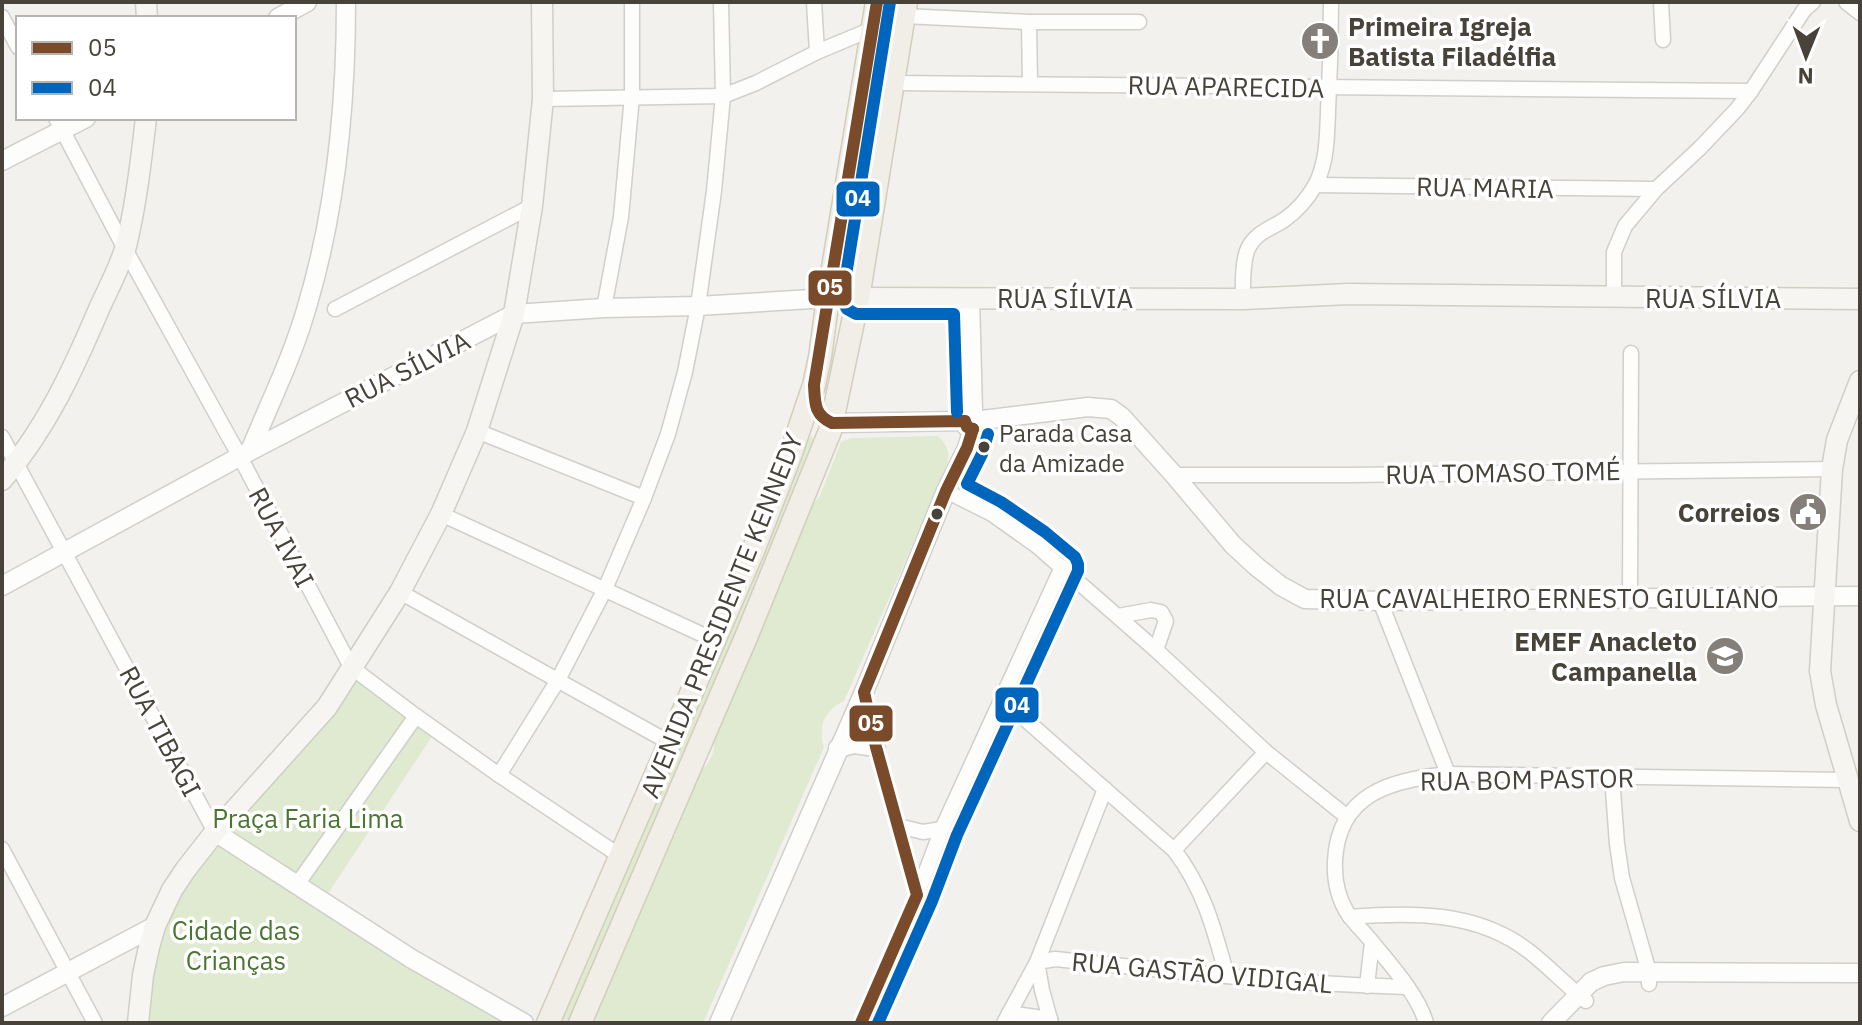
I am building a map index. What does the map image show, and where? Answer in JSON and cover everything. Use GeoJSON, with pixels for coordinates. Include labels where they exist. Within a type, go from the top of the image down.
{"type":"FeatureCollection","features":[{"type":"Feature","properties":{"kind":"main road"},"geometry":{"type":"LineString","coordinates":[[138,1023],[143,975],[155,926],[172,890],[215,832],[327,707],[400,592],[441,514],[477,431],[514,314],[532,206],[543,99],[542,2]]}},
{"type":"Feature","properties":{"kind":"main road","name":"AVENIDA PRESIDENTE KENNEDY"},"geometry":{"type":"LineString","coordinates":[[548,1023],[753,551],[814,385],[877,2]]}},
{"type":"Feature","properties":{"kind":"main road","name":"AVENIDA PRESIDENTE KENNEDY"},"geometry":{"type":"LineString","coordinates":[[580,1023],[747,635],[832,423],[858,298],[905,9]]}},
{"type":"Feature","properties":{"kind":"main road"},"geometry":{"type":"LineString","coordinates":[[2,480],[53,409],[125,249],[146,120]]}},
{"type":"Feature","properties":{"kind":"main road","name":"RUA SÍLVIA"},"geometry":{"type":"LineString","coordinates":[[858,298],[1243,299],[1348,294],[1860,299]]}},
{"type":"Feature","properties":{"kind":"main road"},"geometry":{"type":"LineString","coordinates":[[825,323],[858,298]]}},
{"type":"Feature","properties":{"kind":"main road"},"geometry":{"type":"LineString","coordinates":[[1860,381],[1837,440],[1832,469],[1820,671],[1826,705],[1854,780],[1860,821]]}},
{"type":"Feature","properties":{"kind":"main road"},"geometry":{"type":"LineString","coordinates":[[814,385],[817,412],[832,423]]}},
{"type":"Feature","properties":{"kind":"main road"},"geometry":{"type":"LineString","coordinates":[[790,456],[811,431],[832,423]]}},
{"type":"Feature","properties":{"kind":"street"},"geometry":{"type":"LineString","coordinates":[[282,16],[307,2]]}},
{"type":"Feature","properties":{"kind":"street"},"geometry":{"type":"LineString","coordinates":[[245,454],[298,335],[325,234],[340,141],[346,67],[346,2]]}},
{"type":"Feature","properties":{"kind":"street"},"geometry":{"type":"LineString","coordinates":[[604,308],[621,217],[632,96],[632,2]]}},
{"type":"Feature","properties":{"kind":"street"},"geometry":{"type":"LineString","coordinates":[[499,775],[558,680],[605,589],[668,434],[685,372],[698,306],[714,191],[723,96],[721,2]]}},
{"type":"Feature","properties":{"kind":"street"},"geometry":{"type":"LineString","coordinates":[[814,2],[817,52]]}},
{"type":"Feature","properties":{"kind":"street"},"geometry":{"type":"LineString","coordinates":[[1243,299],[1245,262],[1252,241],[1298,209],[1315,185],[1324,164],[1330,88],[1331,2]]}},
{"type":"Feature","properties":{"kind":"street"},"geometry":{"type":"LineString","coordinates":[[1661,2],[1663,40]]}},
{"type":"Feature","properties":{"kind":"street"},"geometry":{"type":"LineString","coordinates":[[1614,297],[1613,263],[1617,240],[1625,226],[1656,189],[1737,109],[1804,10],[1813,2]]}},
{"type":"Feature","properties":{"kind":"street"},"geometry":{"type":"LineString","coordinates":[[1846,2],[1860,13]]}},
{"type":"Feature","properties":{"kind":"street"},"geometry":{"type":"LineString","coordinates":[[905,9],[1029,22],[1139,22]]}},
{"type":"Feature","properties":{"kind":"street"},"geometry":{"type":"LineString","coordinates":[[2,17],[16,43]]}},
{"type":"Feature","properties":{"kind":"street"},"geometry":{"type":"LineString","coordinates":[[1029,22],[1030,83]]}},
{"type":"Feature","properties":{"kind":"street"},"geometry":{"type":"LineString","coordinates":[[543,99],[723,96],[872,29]]}},
{"type":"Feature","properties":{"kind":"street","name":"RUA APARECIDA"},"geometry":{"type":"LineString","coordinates":[[893,83],[1751,91]]}},
{"type":"Feature","properties":{"kind":"street"},"geometry":{"type":"LineString","coordinates":[[2,161],[59,124]]}},
{"type":"Feature","properties":{"kind":"street","name":"RUA IVAI"},"geometry":{"type":"LineString","coordinates":[[59,124],[125,249],[245,454],[351,667],[499,775],[620,856]]}},
{"type":"Feature","properties":{"kind":"street","name":"RUA MARIA"},"geometry":{"type":"LineString","coordinates":[[1315,185],[1656,189]]}},
{"type":"Feature","properties":{"kind":"street"},"geometry":{"type":"LineString","coordinates":[[335,309],[532,206]]}},
{"type":"Feature","properties":{"kind":"street","name":"RUA SÍLVIA"},"geometry":{"type":"LineString","coordinates":[[2,586],[245,454],[514,314],[858,298]]}},
{"type":"Feature","properties":{"kind":"street"},"geometry":{"type":"LineString","coordinates":[[719,1023],[967,448],[973,421],[970,298]]}},
{"type":"Feature","properties":{"kind":"street"},"geometry":{"type":"LineString","coordinates":[[1630,597],[1631,353]]}},
{"type":"Feature","properties":{"kind":"street","name":"RUA CAVALHEIRO ERNESTO GIULIANO"},"geometry":{"type":"LineString","coordinates":[[832,423],[973,421],[1088,407],[1111,409],[1122,417],[1233,545],[1294,595],[1305,599],[1380,601],[1860,596]]}},
{"type":"Feature","properties":{"kind":"street"},"geometry":{"type":"LineString","coordinates":[[477,431],[644,498]]}},
{"type":"Feature","properties":{"kind":"street","name":"RUA TIBAGI"},"geometry":{"type":"LineString","coordinates":[[2,437],[215,832],[412,959],[524,1023]]}},
{"type":"Feature","properties":{"kind":"street","name":"RUA TOMASO TOMÉ"},"geometry":{"type":"LineString","coordinates":[[1174,475],[1832,469]]}},
{"type":"Feature","properties":{"kind":"street"},"geometry":{"type":"LineString","coordinates":[[946,491],[1012,527],[1037,546],[1266,752],[1346,816],[1336,846],[1338,893],[1350,917],[1407,987],[1426,1023]]}},
{"type":"Feature","properties":{"kind":"street"},"geometry":{"type":"LineString","coordinates":[[441,514],[714,640]]}},
{"type":"Feature","properties":{"kind":"street"},"geometry":{"type":"LineString","coordinates":[[861,1023],[942,829],[1062,567]]}},
{"type":"Feature","properties":{"kind":"street"},"geometry":{"type":"LineString","coordinates":[[400,592],[670,743]]}},
{"type":"Feature","properties":{"kind":"street"},"geometry":{"type":"LineString","coordinates":[[1380,601],[1448,774]]}},
{"type":"Feature","properties":{"kind":"street"},"geometry":{"type":"LineString","coordinates":[[1118,616],[1151,610],[1161,612],[1166,621],[1156,650]]}},
{"type":"Feature","properties":{"kind":"street"},"geometry":{"type":"LineString","coordinates":[[864,692],[917,895]]}},
{"type":"Feature","properties":{"kind":"street"},"geometry":{"type":"LineString","coordinates":[[1002,699],[1174,850],[1191,874],[1205,906],[1227,976]]}},
{"type":"Feature","properties":{"kind":"street"},"geometry":{"type":"LineString","coordinates":[[296,886],[416,716]]}},
{"type":"Feature","properties":{"kind":"street"},"geometry":{"type":"LineString","coordinates":[[838,748],[854,744],[876,747]]}},
{"type":"Feature","properties":{"kind":"street"},"geometry":{"type":"LineString","coordinates":[[1174,850],[1266,752]]}},
{"type":"Feature","properties":{"kind":"street","name":"RUA BOM PASTOR"},"geometry":{"type":"LineString","coordinates":[[1346,816],[1380,790],[1417,778],[1448,774],[1854,780]]}},
{"type":"Feature","properties":{"kind":"street"},"geometry":{"type":"LineString","coordinates":[[1612,777],[1622,878],[1649,978]]}},
{"type":"Feature","properties":{"kind":"street"},"geometry":{"type":"LineString","coordinates":[[1037,962],[1051,1021],[1007,1018],[1037,962],[1105,789]]}},
{"type":"Feature","properties":{"kind":"street"},"geometry":{"type":"LineString","coordinates":[[898,826],[923,832],[942,829]]}},
{"type":"Feature","properties":{"kind":"street"},"geometry":{"type":"LineString","coordinates":[[2,849],[95,1023]]}},
{"type":"Feature","properties":{"kind":"street"},"geometry":{"type":"LineString","coordinates":[[1350,917],[1405,913],[1433,915],[1483,927],[1508,937],[1528,951],[1582,998]]}},
{"type":"Feature","properties":{"kind":"street"},"geometry":{"type":"LineString","coordinates":[[2,1007],[155,926]]}},
{"type":"Feature","properties":{"kind":"street","name":"RUA GASTÃO VIDIGAL"},"geometry":{"type":"LineString","coordinates":[[1367,986],[1372,942]]}},
{"type":"Feature","properties":{"kind":"street","name":"RUA GASTÃO VIDIGAL"},"geometry":{"type":"LineString","coordinates":[[1037,962],[1055,959],[1227,976],[1407,987]]}},
{"type":"Feature","properties":{"kind":"street"},"geometry":{"type":"LineString","coordinates":[[1566,1023],[1591,982],[1624,972],[1649,978],[1860,982]]}},
{"type":"Feature","properties":{"kind":"street"},"geometry":{"type":"LineString","coordinates":[[1649,978],[1860,973]]}},
{"type":"Feature","properties":{"kind":"street"},"geometry":{"type":"LineString","coordinates":[[1551,1023],[1582,998]]}},
{"type":"Feature","properties":{"kind":"green space"},"geometry":{"type":"Polygon","coordinates":[[[885,2],[897,2],[850,287],[844,290],[838,287],[885,2]]]}},
{"type":"Feature","properties":{"kind":"green space"},"geometry":{"type":"Polygon","coordinates":[[[812,436],[815,443],[574,1023],[556,1023],[805,442],[812,436]]]}},
{"type":"Feature","properties":{"kind":"green space"},"geometry":{"type":"Polygon","coordinates":[[[938,436],[947,448],[945,470],[844,701],[832,709],[824,720],[824,747],[703,1023],[593,1023],[658,870],[666,838],[675,835],[700,771],[711,758],[714,741],[841,442],[851,438],[938,436]]]}},
{"type":"Feature","properties":{"kind":"green space","name":"Praça Faria Lima"},"geometry":{"type":"Polygon","coordinates":[[[353,677],[433,735],[325,898],[218,833],[353,677]]]}},
{"type":"Feature","properties":{"kind":"green space","name":"Cidade das Crianças"},"geometry":{"type":"Polygon","coordinates":[[[214,839],[506,1023],[142,1023],[161,919],[214,839]]]}},
{"type":"Feature","properties":{"kind":"transit line","name":"05"},"geometry":{"type":"LineString","coordinates":[[877,2],[814,385],[815,403],[822,416],[832,423],[965,421],[967,427],[973,429]]}},
{"type":"Feature","properties":{"kind":"transit line","name":"04"},"geometry":{"type":"LineString","coordinates":[[890,2],[842,300],[847,309],[856,314],[954,314],[957,412]]}},
{"type":"Feature","properties":{"kind":"transit line","name":"05"},"geometry":{"type":"LineString","coordinates":[[861,1023],[917,895],[864,692],[973,429]]}},
{"type":"Feature","properties":{"kind":"transit line","name":"04"},"geometry":{"type":"LineString","coordinates":[[878,1023],[932,901],[957,835],[1078,571],[1075,557],[1045,532],[1001,502],[967,484],[988,434]]}},
{"type":"Feature","properties":{"kind":"place","name":"Primeira Igreja Batista Filadélfia"},"geometry":{"type":"Point","coordinates":[1320,41]}},
{"type":"Feature","properties":{"kind":"place","name":"Parada Casa da Amizade"},"geometry":{"type":"Point","coordinates":[984,447]}},
{"type":"Feature","properties":{"kind":"place","name":"Correios"},"geometry":{"type":"Point","coordinates":[1808,512]}},
{"type":"Feature","properties":{"kind":"place","name":"EMEF Anacleto Campanella"},"geometry":{"type":"Point","coordinates":[1725,656]}}]}
